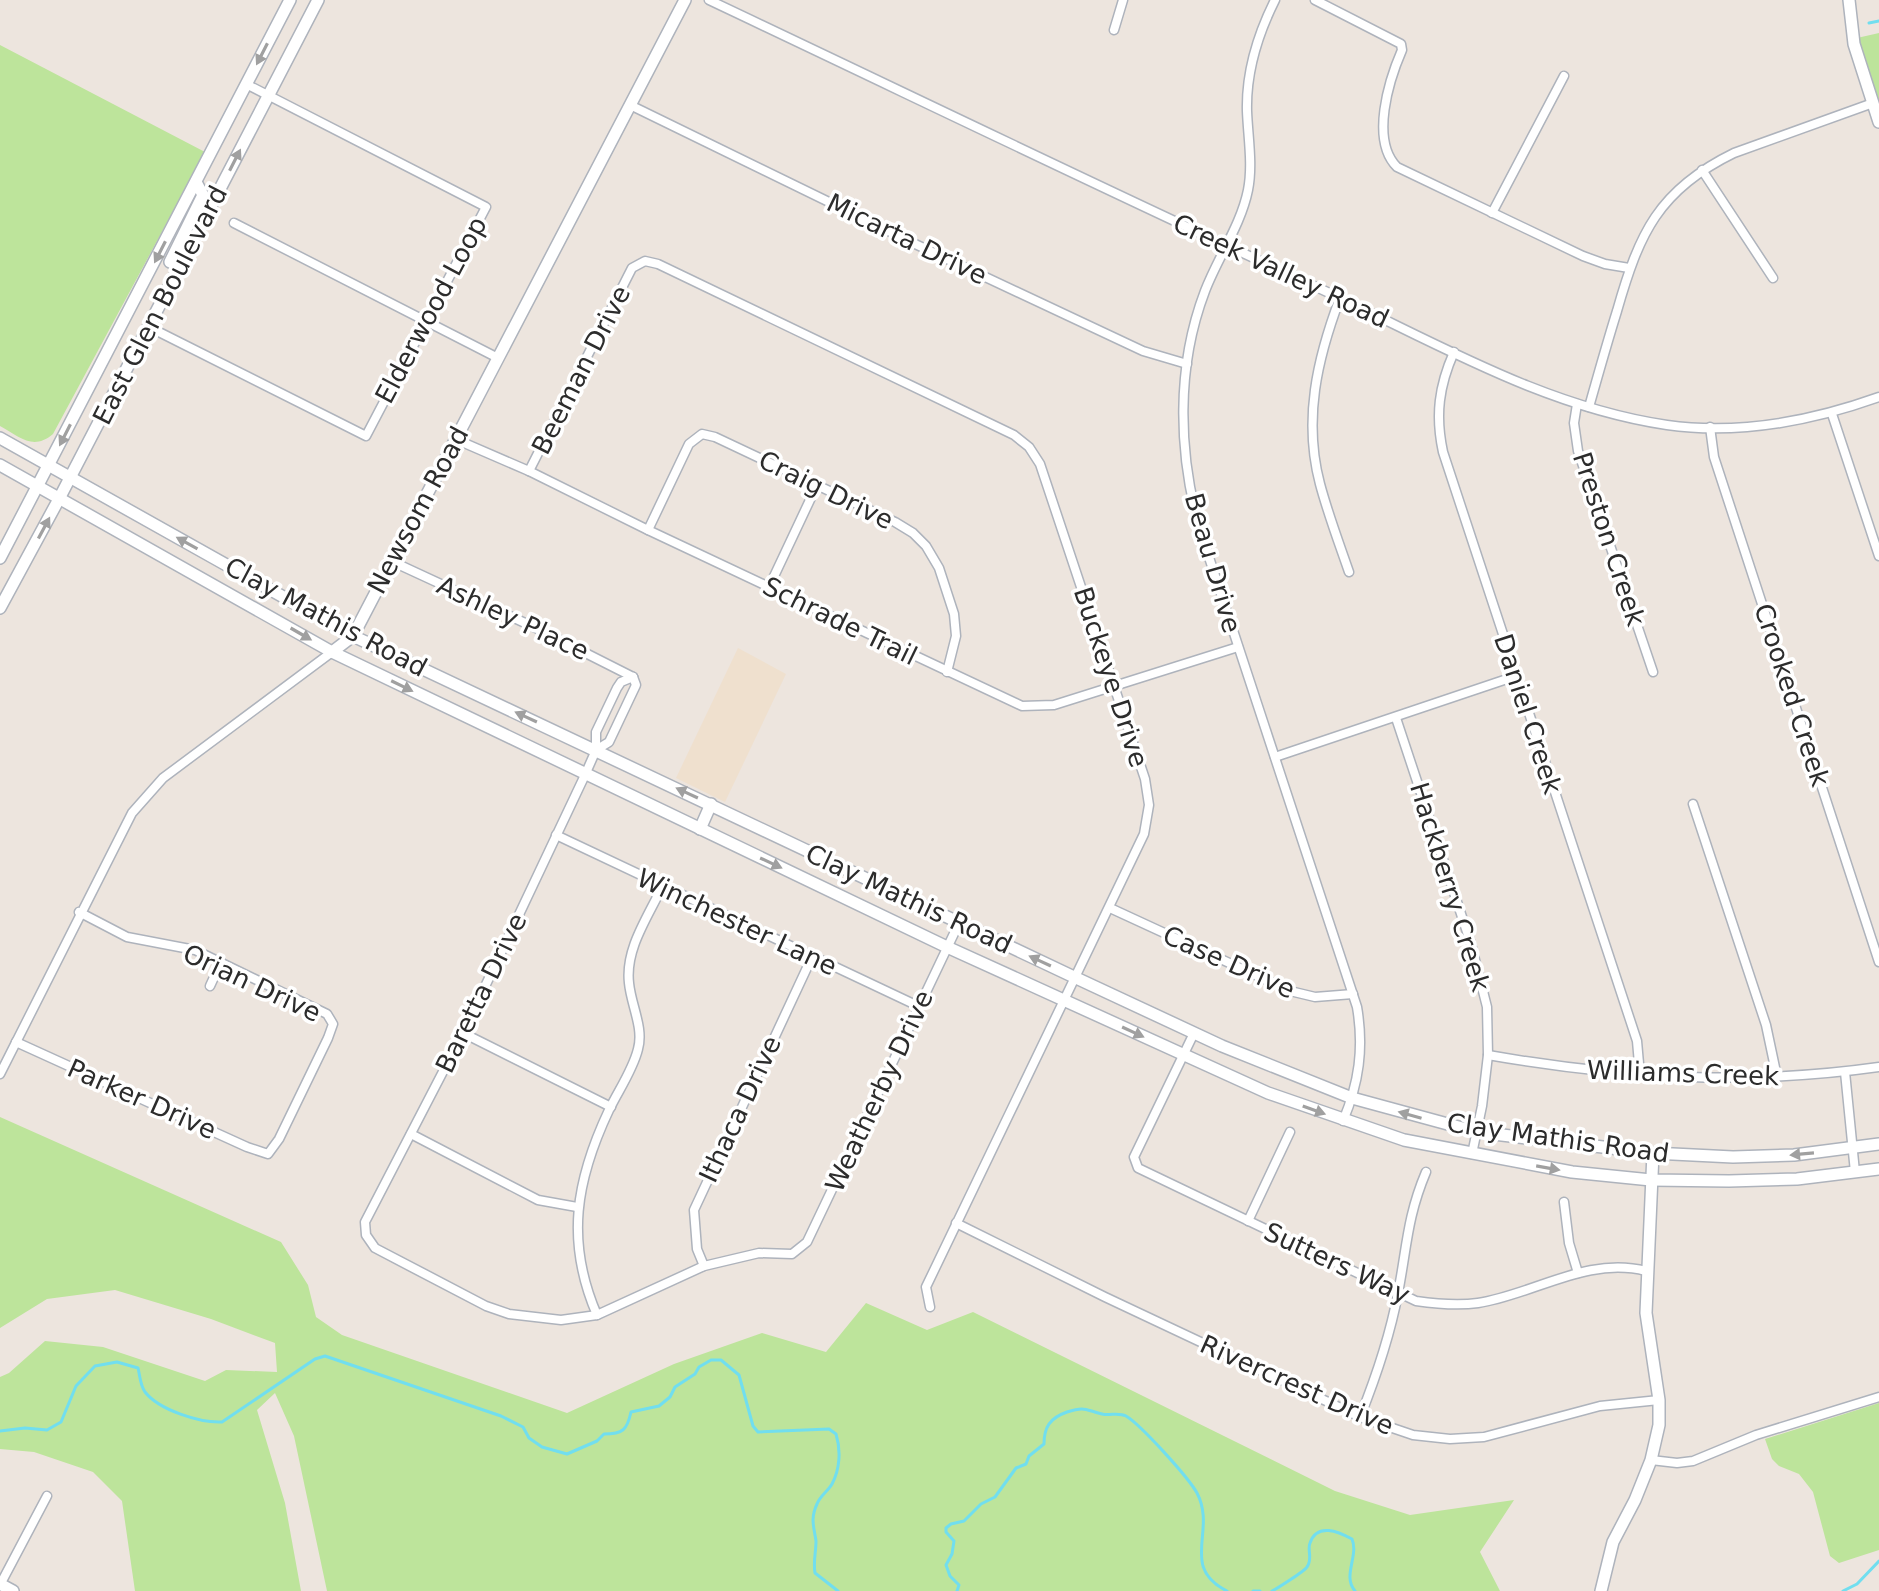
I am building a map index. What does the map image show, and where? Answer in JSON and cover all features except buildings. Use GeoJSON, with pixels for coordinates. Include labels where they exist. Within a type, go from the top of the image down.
{"type":"FeatureCollection","features":[{"type":"Feature","properties":{"kind":"main road","name":"East Glen Boulevard"},"geometry":{"type":"LineString","coordinates":[[0,558],[290,0]]}},
{"type":"Feature","properties":{"kind":"main road","name":"East Glen Boulevard"},"geometry":{"type":"LineString","coordinates":[[0,608],[318,0]]}},
{"type":"Feature","properties":{"kind":"main road","name":"Newsom Road"},"geometry":{"type":"LineString","coordinates":[[332,652],[353,636],[685,0]]}},
{"type":"Feature","properties":{"kind":"main road"},"geometry":{"type":"LineString","coordinates":[[1849,0],[1854,44],[1879,122]]}},
{"type":"Feature","properties":{"kind":"main road"},"geometry":{"type":"LineString","coordinates":[[180,266],[170,262],[203,195],[196,182]]}},
{"type":"Feature","properties":{"kind":"main road","name":"Clay Mathis Road"},"geometry":{"type":"LineString","coordinates":[[0,438],[353,636],[1194,1033],[1352,1098],[1477,1132],[1653,1153],[1733,1157],[1794,1155],[1879,1144]]}},
{"type":"Feature","properties":{"kind":"main road","name":"Clay Mathis Road"},"geometry":{"type":"LineString","coordinates":[[0,465],[332,652],[947,947],[1268,1093],[1404,1140],[1572,1172],[1651,1180],[1797,1179],[1879,1169]]}},
{"type":"Feature","properties":{"kind":"main road"},"geometry":{"type":"LineString","coordinates":[[700,829],[711,804]]}},
{"type":"Feature","properties":{"kind":"main road"},"geometry":{"type":"LineString","coordinates":[[1601,1591],[1613,1542],[1651,1460],[1659,1425],[1659,1400],[1646,1313],[1653,1153]]}},
{"type":"Feature","properties":{"kind":"main road"},"geometry":{"type":"LineString","coordinates":[[0,1584],[13,1591]]}},
{"type":"Feature","properties":{"kind":"street","name":"Creek Valley Road"},"geometry":{"type":"LineString","coordinates":[[709,0],[1454,352],[1536,390],[1577,404],[1662,424],[1710,427],[1774,424],[1832,414],[1879,397]]}},
{"type":"Feature","properties":{"kind":"street"},"geometry":{"type":"LineString","coordinates":[[1114,30],[1123,0]]}},
{"type":"Feature","properties":{"kind":"street","name":"Beau Drive"},"geometry":{"type":"LineString","coordinates":[[1275,0],[1255,51],[1249,81],[1248,193],[1199,308],[1187,364],[1183,414],[1190,482],[1198,522],[1360,1022],[1361,1045],[1352,1098],[1343,1121]]}},
{"type":"Feature","properties":{"kind":"street"},"geometry":{"type":"LineString","coordinates":[[1315,0],[1401,44],[1402,50],[1387,89],[1384,109],[1390,159],[1403,170],[1594,261],[1629,268]]}},
{"type":"Feature","properties":{"kind":"street"},"geometry":{"type":"LineString","coordinates":[[1492,213],[1564,76]]}},
{"type":"Feature","properties":{"kind":"street","name":"Elderwood Loop"},"geometry":{"type":"LineString","coordinates":[[149,327],[366,436],[486,207],[246,84]]}},
{"type":"Feature","properties":{"kind":"street"},"geometry":{"type":"LineString","coordinates":[[1589,407],[1629,268],[1642,236],[1657,212],[1702,170],[1734,153],[1873,103]]}},
{"type":"Feature","properties":{"kind":"street","name":"Micarta Drive"},"geometry":{"type":"LineString","coordinates":[[630,105],[1143,351],[1187,364]]}},
{"type":"Feature","properties":{"kind":"street"},"geometry":{"type":"LineString","coordinates":[[1702,170],[1773,278]]}},
{"type":"Feature","properties":{"kind":"street"},"geometry":{"type":"LineString","coordinates":[[234,223],[498,358]]}},
{"type":"Feature","properties":{"kind":"street","name":"Buckeye Drive"},"geometry":{"type":"LineString","coordinates":[[632,268],[645,261],[658,264],[1023,441],[1045,475],[1145,779],[1149,805],[1144,834],[926,1287],[930,1307]]}},
{"type":"Feature","properties":{"kind":"street","name":"Beeman Drive"},"geometry":{"type":"LineString","coordinates":[[529,471],[632,268]]}},
{"type":"Feature","properties":{"kind":"street"},"geometry":{"type":"LineString","coordinates":[[1340,298],[1318,365],[1312,431],[1319,483],[1349,572]]}},
{"type":"Feature","properties":{"kind":"street","name":"Daniel Creek"},"geometry":{"type":"LineString","coordinates":[[1454,352],[1440,390],[1437,414],[1440,439],[1637,1041],[1640,1075]]}},
{"type":"Feature","properties":{"kind":"street","name":"Preston Creek"},"geometry":{"type":"LineString","coordinates":[[1577,404],[1574,423],[1578,451],[1653,672]]}},
{"type":"Feature","properties":{"kind":"street"},"geometry":{"type":"LineString","coordinates":[[1832,414],[1879,556]]}},
{"type":"Feature","properties":{"kind":"street","name":"Crooked Creek"},"geometry":{"type":"LineString","coordinates":[[1710,427],[1714,457],[1879,962]]}},
{"type":"Feature","properties":{"kind":"street","name":"Craig Drive"},"geometry":{"type":"LineString","coordinates":[[648,530],[689,444],[697,435],[715,437],[895,522],[926,546],[939,568],[954,614],[956,636],[947,672]]}},
{"type":"Feature","properties":{"kind":"street","name":"Schrade Trail"},"geometry":{"type":"LineString","coordinates":[[455,439],[529,471],[1012,703],[1032,707],[1054,705],[1238,647]]}},
{"type":"Feature","properties":{"kind":"street"},"geometry":{"type":"LineString","coordinates":[[769,587],[817,485]]}},
{"type":"Feature","properties":{"kind":"street","name":"Ashley Place"},"geometry":{"type":"LineString","coordinates":[[391,561],[550,634],[633,677]]}},
{"type":"Feature","properties":{"kind":"street","name":"Newsom Road"},"geometry":{"type":"LineString","coordinates":[[0,1074],[79,912],[132,813],[163,778],[332,652]]}},
{"type":"Feature","properties":{"kind":"street"},"geometry":{"type":"LineString","coordinates":[[1275,757],[1516,676]]}},
{"type":"Feature","properties":{"kind":"street","name":"Baretta Drive"},"geometry":{"type":"LineString","coordinates":[[596,750],[609,742],[636,685],[633,677],[621,682],[596,732],[596,750],[585,775],[463,1033],[365,1222],[366,1235],[375,1248],[486,1306],[509,1314],[561,1320],[597,1315]]}},
{"type":"Feature","properties":{"kind":"street"},"geometry":{"type":"LineString","coordinates":[[608,708],[623,714]]}},
{"type":"Feature","properties":{"kind":"street","name":"Hackberry Creek"},"geometry":{"type":"LineString","coordinates":[[1396,718],[1481,978],[1487,1007],[1488,1055],[1472,1154]]}},
{"type":"Feature","properties":{"kind":"street"},"geometry":{"type":"LineString","coordinates":[[1693,804],[1766,1025],[1777,1077]]}},
{"type":"Feature","properties":{"kind":"street","name":"Winchester Lane"},"geometry":{"type":"LineString","coordinates":[[556,835],[918,1006]]}},
{"type":"Feature","properties":{"kind":"street"},"geometry":{"type":"LineString","coordinates":[[662,887],[633,947],[628,968],[640,1032],[639,1049],[595,1139],[581,1185],[577,1207],[581,1266],[586,1290],[597,1315],[704,1266]]}},
{"type":"Feature","properties":{"kind":"street","name":"Case Drive"},"geometry":{"type":"LineString","coordinates":[[1110,908],[1290,991],[1315,997],[1353,994]]}},
{"type":"Feature","properties":{"kind":"street","name":"Orian Drive"},"geometry":{"type":"LineString","coordinates":[[79,912],[127,937],[195,950],[327,1014],[333,1024],[279,1139],[268,1154]]}},
{"type":"Feature","properties":{"kind":"street","name":"Weatherby Drive"},"geometry":{"type":"LineString","coordinates":[[704,1266],[736,1256],[792,1254],[807,1242],[959,923]]}},
{"type":"Feature","properties":{"kind":"street","name":"Ithaca Drive"},"geometry":{"type":"LineString","coordinates":[[704,1266],[697,1249],[694,1210],[812,957]]}},
{"type":"Feature","properties":{"kind":"street"},"geometry":{"type":"LineString","coordinates":[[210,986],[221,962]]}},
{"type":"Feature","properties":{"kind":"street"},"geometry":{"type":"LineString","coordinates":[[463,1033],[611,1107]]}},
{"type":"Feature","properties":{"kind":"street"},"geometry":{"type":"LineString","coordinates":[[1182,1055],[1194,1033]]}},
{"type":"Feature","properties":{"kind":"street","name":"Parker Drive"},"geometry":{"type":"LineString","coordinates":[[16,1042],[268,1154]]}},
{"type":"Feature","properties":{"kind":"street","name":"Sutters Way"},"geometry":{"type":"LineString","coordinates":[[1182,1055],[1134,1161],[1138,1168],[1398,1293],[1434,1304],[1480,1303],[1611,1266],[1628,1266],[1646,1271]]}},
{"type":"Feature","properties":{"kind":"street","name":"Williams Creek"},"geometry":{"type":"LineString","coordinates":[[1488,1055],[1579,1070],[1713,1079],[1777,1077],[1879,1067]]}},
{"type":"Feature","properties":{"kind":"street"},"geometry":{"type":"LineString","coordinates":[[1845,1072],[1855,1172]]}},
{"type":"Feature","properties":{"kind":"street"},"geometry":{"type":"LineString","coordinates":[[1248,1221],[1290,1132]]}},
{"type":"Feature","properties":{"kind":"street"},"geometry":{"type":"LineString","coordinates":[[411,1134],[538,1200],[577,1207]]}},
{"type":"Feature","properties":{"kind":"street"},"geometry":{"type":"LineString","coordinates":[[1360,1417],[1382,1362],[1398,1293],[1407,1228],[1414,1199],[1426,1172]]}},
{"type":"Feature","properties":{"kind":"street"},"geometry":{"type":"LineString","coordinates":[[1564,1202],[1566,1232],[1578,1273]]}},
{"type":"Feature","properties":{"kind":"street","name":"Rivercrest Drive"},"geometry":{"type":"LineString","coordinates":[[956,1223],[1360,1417],[1413,1435],[1450,1439],[1484,1437],[1600,1406],[1659,1400]]}},
{"type":"Feature","properties":{"kind":"street"},"geometry":{"type":"LineString","coordinates":[[1651,1460],[1693,1461],[1756,1435],[1879,1397]]}},
{"type":"Feature","properties":{"kind":"street"},"geometry":{"type":"LineString","coordinates":[[0,1584],[47,1496]]}},
{"type":"Feature","properties":{"kind":"shaded area"},"geometry":{"type":"Polygon","coordinates":[[[738,648],[786,674],[725,802],[676,778],[738,648]]]}},
{"type":"Feature","properties":{"kind":"green space"},"geometry":{"type":"Polygon","coordinates":[[[1879,33],[1879,105],[1857,38],[1879,33]]]}},
{"type":"Feature","properties":{"kind":"green space"},"geometry":{"type":"Polygon","coordinates":[[[0,45],[205,152],[53,434],[33,442],[0,426],[0,45]]]}},
{"type":"Feature","properties":{"kind":"green space"},"geometry":{"type":"Polygon","coordinates":[[[0,1117],[281,1242],[308,1285],[316,1317],[342,1335],[567,1413],[674,1364],[762,1333],[826,1352],[866,1303],[927,1330],[973,1312],[1335,1491],[1410,1515],[1514,1500],[1480,1552],[1500,1591],[327,1591],[294,1436],[275,1393],[257,1410],[285,1503],[301,1591],[135,1591],[122,1501],[93,1472],[34,1452],[0,1449],[0,1377],[9,1373],[45,1341],[103,1347],[205,1381],[226,1370],[277,1372],[275,1343],[211,1319],[115,1290],[47,1299],[0,1328],[0,1117]]]}},
{"type":"Feature","properties":{"kind":"green space"},"geometry":{"type":"Polygon","coordinates":[[[1879,1403],[1879,1550],[1839,1563],[1830,1556],[1813,1492],[1799,1474],[1779,1466],[1772,1459],[1765,1439],[1879,1403]]]}},
{"type":"Feature","properties":{"kind":"waterway"},"geometry":{"type":"LineString","coordinates":[[1869,23],[1879,21]]}},
{"type":"Feature","properties":{"kind":"waterway"},"geometry":{"type":"LineString","coordinates":[[0,1431],[25,1428],[47,1430],[61,1422],[76,1386],[95,1366],[117,1362],[138,1368],[143,1389],[160,1404],[192,1418],[222,1422],[315,1359],[325,1356],[501,1416],[523,1427],[529,1438],[542,1447],[567,1454],[597,1441],[604,1434],[620,1432],[626,1427],[631,1412],[659,1406],[670,1397],[675,1387],[695,1374],[699,1367],[711,1360],[721,1360],[739,1375],[753,1426],[758,1432],[829,1429],[836,1434],[839,1453],[837,1472],[817,1504],[813,1523],[815,1573],[838,1591]]}},
{"type":"Feature","properties":{"kind":"waterway"},"geometry":{"type":"LineString","coordinates":[[957,1591],[959,1585],[950,1576],[946,1565],[954,1541],[946,1528],[964,1521],[981,1504],[995,1497],[1016,1468],[1026,1464],[1029,1456],[1044,1444],[1045,1433],[1052,1420],[1082,1409],[1126,1416],[1153,1440],[1184,1475],[1197,1493],[1202,1507],[1202,1559],[1205,1571],[1227,1591]]}},
{"type":"Feature","properties":{"kind":"waterway"},"geometry":{"type":"LineString","coordinates":[[1272,1591],[1305,1569],[1310,1561],[1309,1546],[1313,1537],[1329,1530],[1352,1539],[1354,1552],[1350,1579],[1355,1591]]}},
{"type":"Feature","properties":{"kind":"waterway"},"geometry":{"type":"LineString","coordinates":[[1843,1591],[1857,1584],[1879,1561]]}},
{"type":"Feature","properties":{"kind":"waterway"},"geometry":{"type":"LineString","coordinates":[[1253,1591],[1260,1591]]}}]}
